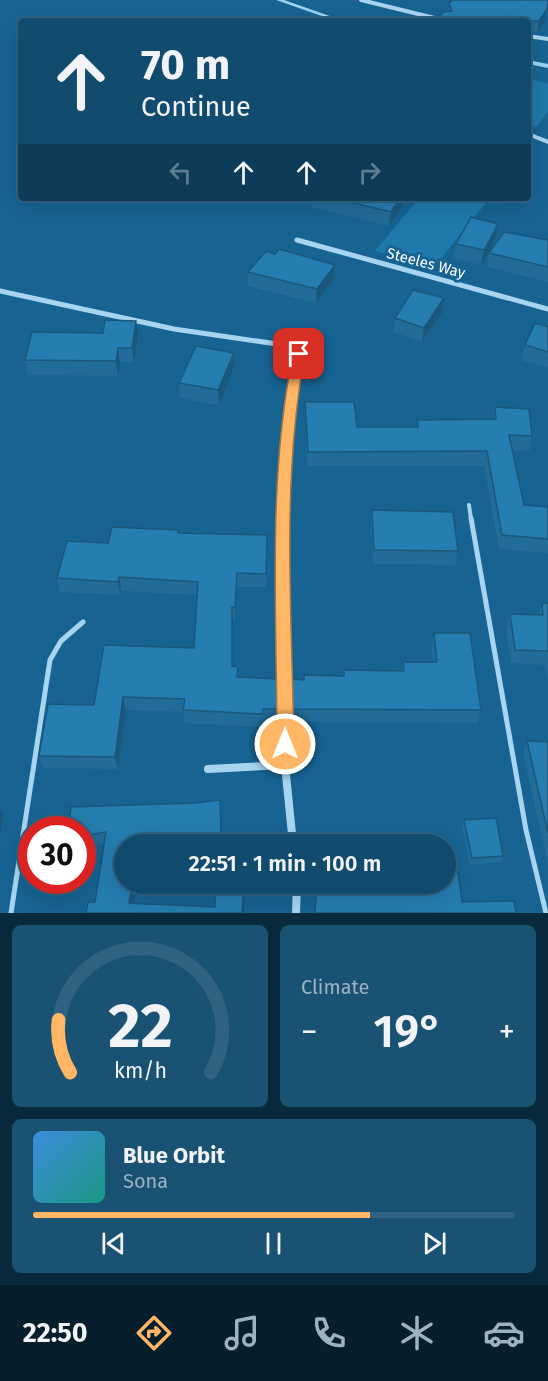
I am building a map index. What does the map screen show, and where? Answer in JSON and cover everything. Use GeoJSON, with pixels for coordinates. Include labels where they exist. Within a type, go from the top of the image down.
{"type":"FeatureCollection","features":[{"type":"Feature","properties":{"kind":"street"},"geometry":{"type":"LineString","coordinates":[[361,0],[435,18]]}},
{"type":"Feature","properties":{"kind":"street"},"geometry":{"type":"LineString","coordinates":[[531,36],[548,39]]}},
{"type":"Feature","properties":{"kind":"street"},"geometry":{"type":"LineString","coordinates":[[531,135],[548,142]]}},
{"type":"Feature","properties":{"kind":"street","name":"Steeles Way"},"geometry":{"type":"LineString","coordinates":[[297,240],[548,309]]}},
{"type":"Feature","properties":{"kind":"street"},"geometry":{"type":"LineString","coordinates":[[0,291],[174,329],[278,342],[291,346],[299,354],[290,398],[284,460],[285,765],[292,834]]}},
{"type":"Feature","properties":{"kind":"street"},"geometry":{"type":"LineString","coordinates":[[208,769],[285,765]]}},
{"type":"Feature","properties":{"kind":"street"},"geometry":{"type":"LineString","coordinates":[[296,913],[297,894]]}},
{"type":"Feature","properties":{"kind":"lane"},"geometry":{"type":"LineString","coordinates":[[469,505],[526,830],[546,913]]}},
{"type":"Feature","properties":{"kind":"lane"},"geometry":{"type":"LineString","coordinates":[[11,913],[50,660],[61,640],[83,622]]}},
{"type":"Feature","properties":{"kind":"shaded area"},"geometry":{"type":"Polygon","coordinates":[[[531,79],[548,84],[548,112],[536,127],[531,125],[531,79]]]}},
{"type":"Feature","properties":{"kind":"shaded area"},"geometry":{"type":"Polygon","coordinates":[[[417,201],[488,201],[435,266],[375,251],[417,201]]]}},
{"type":"Feature","properties":{"kind":"building"},"geometry":{"type":"Polygon","coordinates":[[[452,0],[548,0],[547,9],[539,21],[531,21],[531,18],[438,18],[443,12],[452,11],[449,4],[452,0]]]}},
{"type":"Feature","properties":{"kind":"building"},"geometry":{"type":"Polygon","coordinates":[[[345,201],[398,201],[391,212],[345,201]]]}},
{"type":"Feature","properties":{"kind":"building"},"geometry":{"type":"Polygon","coordinates":[[[471,217],[498,224],[484,250],[456,244],[471,217]]]}},
{"type":"Feature","properties":{"kind":"building"},"geometry":{"type":"Polygon","coordinates":[[[504,232],[548,240],[548,267],[489,253],[504,232]]]}},
{"type":"Feature","properties":{"kind":"building"},"geometry":{"type":"Polygon","coordinates":[[[279,249],[335,265],[317,289],[248,272],[266,251],[275,254],[279,249]]]}},
{"type":"Feature","properties":{"kind":"building"},"geometry":{"type":"Polygon","coordinates":[[[413,290],[444,298],[424,328],[395,318],[413,290]]]}},
{"type":"Feature","properties":{"kind":"building"},"geometry":{"type":"Polygon","coordinates":[[[105,320],[136,321],[132,348],[118,348],[116,361],[25,360],[32,332],[103,333],[105,320]]]}},
{"type":"Feature","properties":{"kind":"building"},"geometry":{"type":"Polygon","coordinates":[[[535,323],[548,327],[548,352],[525,345],[535,323]]]}},
{"type":"Feature","properties":{"kind":"building"},"geometry":{"type":"Polygon","coordinates":[[[196,346],[234,353],[218,390],[179,383],[196,346]]]}},
{"type":"Feature","properties":{"kind":"building"},"geometry":{"type":"Polygon","coordinates":[[[305,402],[354,402],[357,427],[418,427],[417,420],[496,419],[495,407],[529,409],[532,436],[509,435],[524,505],[548,507],[548,539],[502,535],[487,451],[308,452],[305,402]]]}},
{"type":"Feature","properties":{"kind":"building"},"geometry":{"type":"Polygon","coordinates":[[[372,510],[453,512],[458,551],[374,550],[372,510]]]}},
{"type":"Feature","properties":{"kind":"building"},"geometry":{"type":"Polygon","coordinates":[[[112,527],[178,530],[178,533],[267,535],[266,574],[237,573],[235,607],[232,607],[232,666],[238,667],[237,677],[279,679],[279,709],[263,709],[262,714],[183,710],[185,699],[123,697],[115,757],[39,756],[48,704],[94,705],[104,645],[194,648],[198,582],[119,577],[118,582],[57,578],[67,541],[108,543],[112,527]]]}},
{"type":"Feature","properties":{"kind":"building"},"geometry":{"type":"Polygon","coordinates":[[[548,603],[548,651],[515,650],[510,614],[543,615],[542,604],[548,603]]]}},
{"type":"Feature","properties":{"kind":"building"},"geometry":{"type":"Polygon","coordinates":[[[434,633],[470,633],[481,710],[291,709],[291,679],[304,680],[304,675],[344,676],[344,670],[404,671],[403,662],[437,662],[434,633]]]}},
{"type":"Feature","properties":{"kind":"building"},"geometry":{"type":"Polygon","coordinates":[[[527,741],[548,742],[548,833],[527,741]]]}},
{"type":"Feature","properties":{"kind":"building"},"geometry":{"type":"Polygon","coordinates":[[[220,800],[221,834],[114,834],[114,894],[130,894],[129,903],[215,907],[216,894],[243,894],[242,913],[86,913],[88,902],[95,902],[106,832],[96,834],[96,816],[70,816],[71,807],[195,803],[220,800]]]}},
{"type":"Feature","properties":{"kind":"building"},"geometry":{"type":"Polygon","coordinates":[[[496,818],[503,856],[472,858],[464,820],[496,818]]]}},
{"type":"Feature","properties":{"kind":"building"},"geometry":{"type":"Polygon","coordinates":[[[456,872],[458,872],[462,902],[514,901],[516,913],[315,913],[316,894],[456,894],[456,872]]]}},
{"type":"Feature","properties":{"kind":"waterway"},"geometry":{"type":"LineString","coordinates":[[279,0],[332,18]]}},
{"type":"Feature","properties":{"kind":"waterway"},"geometry":{"type":"LineString","coordinates":[[531,63],[548,66]]}},
{"type":"Feature","properties":{"kind":"route"},"geometry":{"type":"LineString","coordinates":[[285,744],[284,460],[290,398],[299,354]]}}]}
